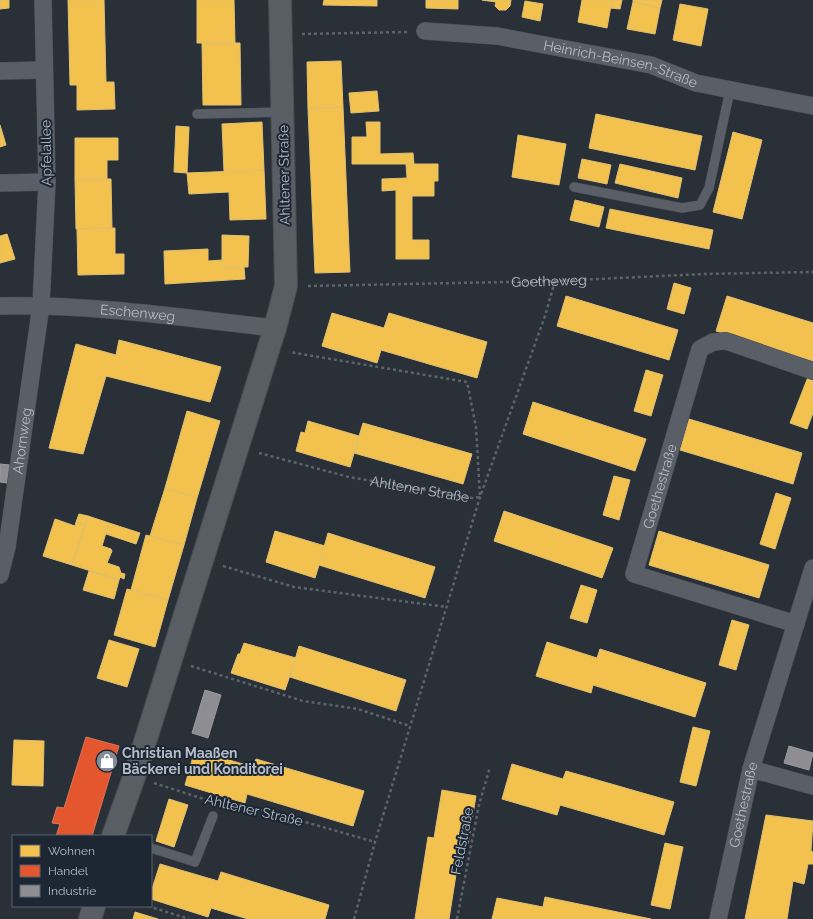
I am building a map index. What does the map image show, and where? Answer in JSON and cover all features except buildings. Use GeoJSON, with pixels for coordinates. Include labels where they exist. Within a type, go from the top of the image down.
{"type":"FeatureCollection","features":[{"type":"Feature","properties":{"kind":"main road","name":"Ahltener Straße"},"geometry":{"type":"LineString","coordinates":[[114,835],[171,660],[268,348],[276,328],[286,286],[280,0]]}},
{"type":"Feature","properties":{"kind":"main road"},"geometry":{"type":"LineString","coordinates":[[90,919],[94,907]]}},
{"type":"Feature","properties":{"kind":"street","name":"Apfelallee"},"geometry":{"type":"LineString","coordinates":[[41,305],[46,182],[43,0]]}},
{"type":"Feature","properties":{"kind":"street","name":"Heinrich-Beinsen-Straße"},"geometry":{"type":"LineString","coordinates":[[425,31],[497,36],[651,65],[696,83],[813,106]]}},
{"type":"Feature","properties":{"kind":"street"},"geometry":{"type":"LineString","coordinates":[[0,71],[44,70]]}},
{"type":"Feature","properties":{"kind":"street"},"geometry":{"type":"LineString","coordinates":[[0,183],[46,182]]}},
{"type":"Feature","properties":{"kind":"street","name":"Eschenweg"},"geometry":{"type":"LineString","coordinates":[[0,306],[41,305],[107,309],[276,328]]}},
{"type":"Feature","properties":{"kind":"street","name":"Ahornweg"},"geometry":{"type":"LineString","coordinates":[[0,575],[7,547],[41,305]]}},
{"type":"Feature","properties":{"kind":"street","name":"Goethestraße"},"geometry":{"type":"LineString","coordinates":[[796,624],[634,574],[700,349],[713,342],[726,341],[813,371]]}},
{"type":"Feature","properties":{"kind":"street","name":"Goethestraße"},"geometry":{"type":"LineString","coordinates":[[718,919],[751,770],[813,568]]}},
{"type":"Feature","properties":{"kind":"street"},"geometry":{"type":"LineString","coordinates":[[751,770],[813,786]]}},
{"type":"Feature","properties":{"kind":"lane"},"geometry":{"type":"LineString","coordinates":[[574,188],[682,208],[700,205],[709,188],[730,90]]}},
{"type":"Feature","properties":{"kind":"lane"},"geometry":{"type":"LineString","coordinates":[[197,114],[283,112]]}},
{"type":"Feature","properties":{"kind":"lane"},"geometry":{"type":"LineString","coordinates":[[152,848],[195,862],[213,816]]}},
{"type":"Feature","properties":{"kind":"path"},"geometry":{"type":"LineString","coordinates":[[280,34],[425,31]]}},
{"type":"Feature","properties":{"kind":"path","name":"Goetheweg"},"geometry":{"type":"LineString","coordinates":[[286,286],[555,281],[704,274],[813,272]]}},
{"type":"Feature","properties":{"kind":"path"},"geometry":{"type":"LineString","coordinates":[[354,919],[375,842],[480,497],[542,323],[555,281]]}},
{"type":"Feature","properties":{"kind":"path","name":"Ahltener Straße"},"geometry":{"type":"LineString","coordinates":[[237,447],[349,477],[466,497],[480,497],[476,427],[467,382],[268,348]]}},
{"type":"Feature","properties":{"kind":"path"},"geometry":{"type":"LineString","coordinates":[[202,560],[294,587],[447,607]]}},
{"type":"Feature","properties":{"kind":"path"},"geometry":{"type":"LineString","coordinates":[[171,660],[303,701],[358,709],[410,726]]}},
{"type":"Feature","properties":{"kind":"path","name":"Feldstraße"},"geometry":{"type":"LineString","coordinates":[[457,919],[479,805],[490,767]]}},
{"type":"Feature","properties":{"kind":"path","name":"Ahltener Straße"},"geometry":{"type":"LineString","coordinates":[[134,777],[214,802]]}},
{"type":"Feature","properties":{"kind":"path","name":"Ahltener Straße"},"geometry":{"type":"LineString","coordinates":[[222,805],[236,809],[264,810],[375,842]]}},
{"type":"Feature","properties":{"kind":"path"},"geometry":{"type":"LineString","coordinates":[[151,907],[189,919]]}},
{"type":"Feature","properties":{"kind":"place","name":"Christian Maaßen Bäckerei und Konditorei"},"geometry":{"type":"Point","coordinates":[107,761]}}]}
